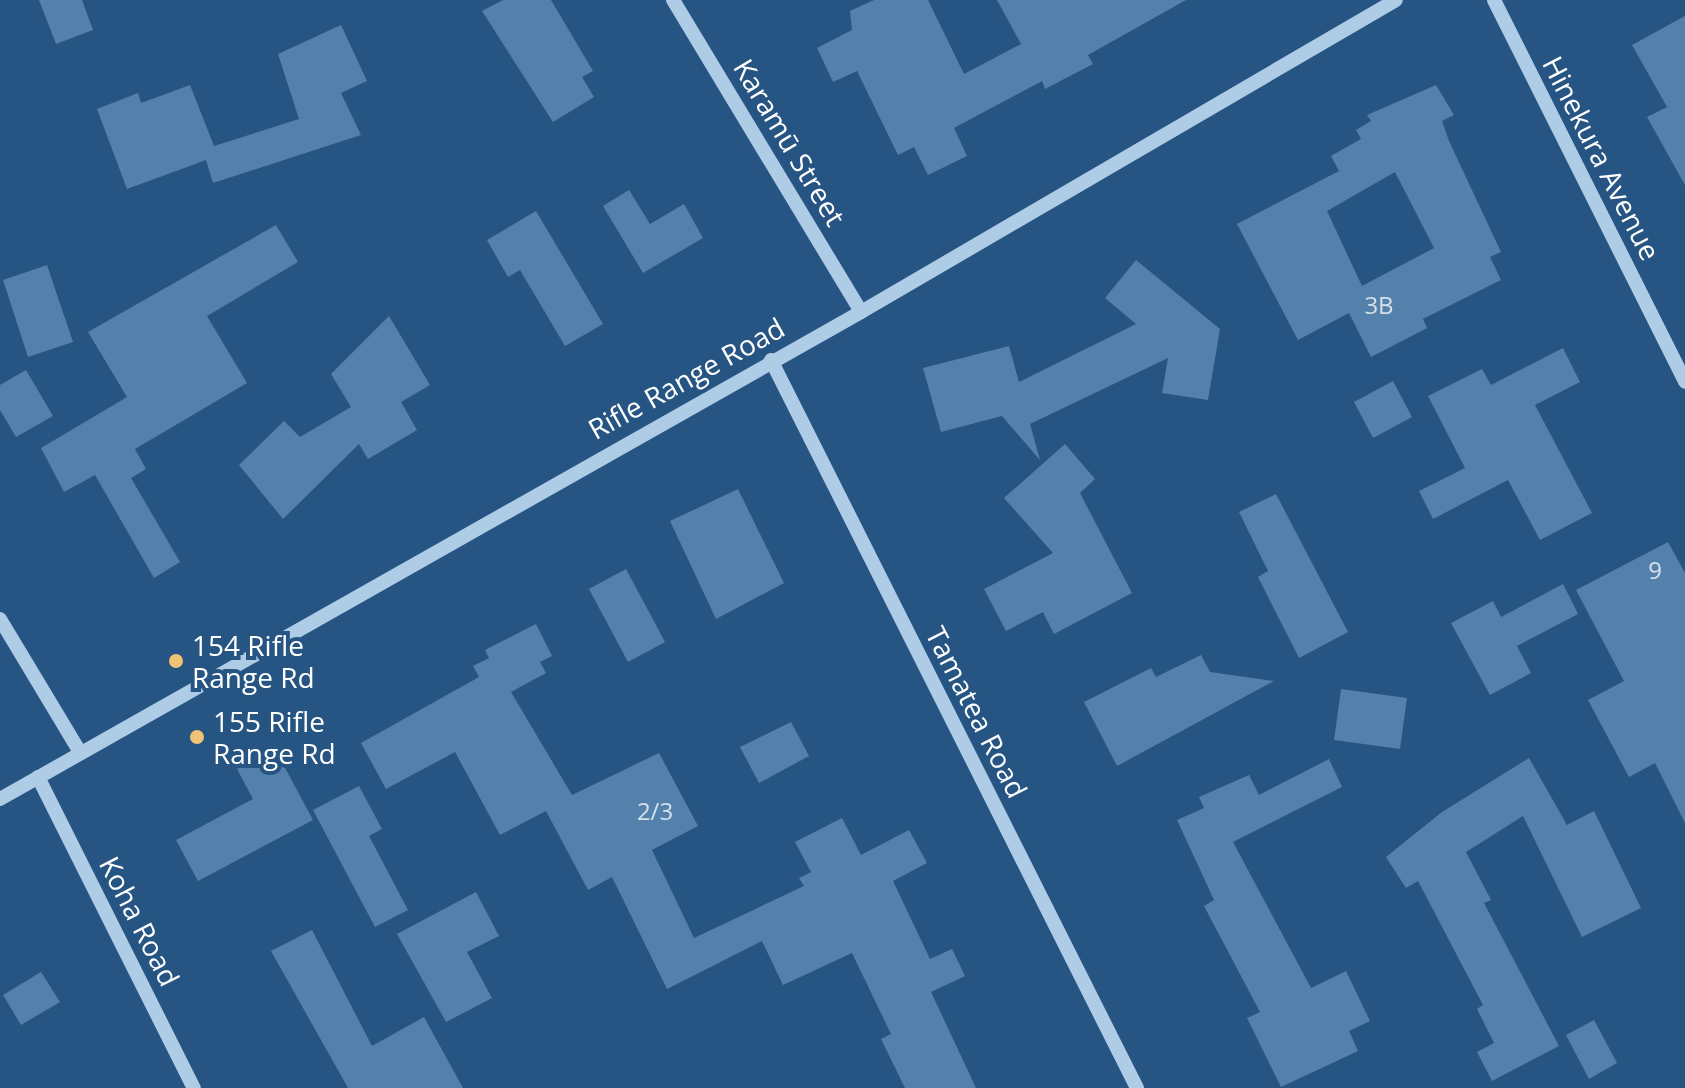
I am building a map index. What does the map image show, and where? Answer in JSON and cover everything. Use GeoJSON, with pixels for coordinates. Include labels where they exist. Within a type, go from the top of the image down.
{"type":"FeatureCollection","features":[{"type":"Feature","properties":{"kind":"street","name":"Karamū Street"},"geometry":{"type":"LineString","coordinates":[[673,0],[861,312]]}},
{"type":"Feature","properties":{"kind":"street","name":"Rifle Range Road"},"geometry":{"type":"LineString","coordinates":[[0,799],[771,360],[861,312],[1396,0]]}},
{"type":"Feature","properties":{"kind":"street","name":"Hinekura Avenue"},"geometry":{"type":"LineString","coordinates":[[1494,0],[1685,382]]}},
{"type":"Feature","properties":{"kind":"street","name":"Tamatea Road"},"geometry":{"type":"LineString","coordinates":[[771,360],[1137,1088]]}},
{"type":"Feature","properties":{"kind":"street"},"geometry":{"type":"LineString","coordinates":[[0,619],[80,752]]}},
{"type":"Feature","properties":{"kind":"street","name":"Koha Road"},"geometry":{"type":"LineString","coordinates":[[38,777],[194,1088]]}},
{"type":"Feature","properties":{"kind":"building"},"geometry":{"type":"Polygon","coordinates":[[[39,0],[82,0],[93,30],[56,44],[39,0]]]}},
{"type":"Feature","properties":{"kind":"building"},"geometry":{"type":"Polygon","coordinates":[[[503,0],[551,0],[593,71],[582,77],[594,97],[553,122],[482,11],[503,0]]]}},
{"type":"Feature","properties":{"kind":"building"},"geometry":{"type":"Polygon","coordinates":[[[874,0],[928,0],[964,74],[1021,44],[997,0],[1186,0],[1088,55],[1093,64],[1045,89],[1042,81],[954,128],[967,156],[928,175],[914,147],[898,155],[857,71],[833,82],[817,48],[852,30],[850,11],[874,0]]]}},
{"type":"Feature","properties":{"kind":"building"},"geometry":{"type":"Polygon","coordinates":[[[1685,16],[1685,185],[1647,117],[1667,107],[1632,45],[1685,16]]]}},
{"type":"Feature","properties":{"kind":"building"},"geometry":{"type":"Polygon","coordinates":[[[341,25],[367,81],[341,93],[361,135],[213,183],[206,160],[127,189],[97,109],[138,93],[141,103],[190,85],[214,146],[299,119],[278,54],[341,25]]]}},
{"type":"Feature","properties":{"kind":"building"},"geometry":{"type":"Polygon","coordinates":[[[1436,85],[1454,115],[1442,121],[1449,141],[1501,252],[1490,257],[1501,280],[1423,319],[1427,328],[1371,357],[1349,313],[1298,340],[1237,224],[1339,171],[1331,156],[1361,139],[1356,130],[1371,121],[1367,115],[1436,85]],[[1395,172],[1327,211],[1362,286],[1434,248],[1395,172]]]}},
{"type":"Feature","properties":{"kind":"building"},"geometry":{"type":"Polygon","coordinates":[[[629,190],[650,224],[684,204],[703,238],[643,273],[603,206],[629,190]]]}},
{"type":"Feature","properties":{"kind":"building"},"geometry":{"type":"Polygon","coordinates":[[[536,211],[603,324],[565,346],[520,270],[508,277],[487,240],[536,211]]]}},
{"type":"Feature","properties":{"kind":"building"},"geometry":{"type":"Polygon","coordinates":[[[276,225],[298,262],[207,316],[247,383],[135,449],[146,469],[131,478],[180,562],[154,578],[95,475],[64,492],[41,448],[127,397],[88,332],[276,225]]]}},
{"type":"Feature","properties":{"kind":"building"},"geometry":{"type":"Polygon","coordinates":[[[1136,260],[1220,329],[1208,400],[1162,393],[1168,358],[1030,424],[1040,460],[1002,416],[941,432],[923,368],[1009,346],[1019,382],[1136,324],[1105,298],[1136,260]]]}},
{"type":"Feature","properties":{"kind":"building"},"geometry":{"type":"Polygon","coordinates":[[[47,265],[73,342],[28,357],[3,280],[47,265]]]}},
{"type":"Feature","properties":{"kind":"building"},"geometry":{"type":"Polygon","coordinates":[[[389,316],[430,385],[401,402],[417,430],[368,459],[359,444],[283,519],[239,465],[284,421],[300,437],[351,407],[331,374],[389,316]]]}},
{"type":"Feature","properties":{"kind":"building"},"geometry":{"type":"Polygon","coordinates":[[[1563,348],[1580,382],[1535,405],[1592,513],[1540,540],[1508,480],[1433,519],[1419,491],[1465,468],[1428,396],[1482,369],[1491,385],[1563,348]]]}},
{"type":"Feature","properties":{"kind":"building"},"geometry":{"type":"Polygon","coordinates":[[[26,370],[53,416],[16,437],[0,410],[0,385],[26,370]]]}},
{"type":"Feature","properties":{"kind":"building"},"geometry":{"type":"Polygon","coordinates":[[[1393,381],[1412,417],[1373,438],[1354,402],[1393,381]]]}},
{"type":"Feature","properties":{"kind":"building"},"geometry":{"type":"Polygon","coordinates":[[[1065,444],[1095,479],[1080,493],[1132,593],[1054,634],[1043,612],[1006,631],[984,589],[1053,553],[1004,498],[1065,444]]]}},
{"type":"Feature","properties":{"kind":"building"},"geometry":{"type":"Polygon","coordinates":[[[738,489],[784,583],[716,619],[670,521],[738,489]]]}},
{"type":"Feature","properties":{"kind":"building"},"geometry":{"type":"Polygon","coordinates":[[[1276,494],[1348,632],[1299,658],[1258,577],[1268,571],[1239,512],[1276,494]]]}},
{"type":"Feature","properties":{"kind":"building"},"geometry":{"type":"Polygon","coordinates":[[[1668,542],[1685,573],[1685,823],[1655,763],[1629,777],[1588,700],[1624,681],[1576,590],[1668,542]]]}},
{"type":"Feature","properties":{"kind":"building"},"geometry":{"type":"Polygon","coordinates":[[[626,569],[665,642],[628,662],[589,589],[626,569]]]}},
{"type":"Feature","properties":{"kind":"building"},"geometry":{"type":"Polygon","coordinates":[[[1563,584],[1578,614],[1517,646],[1531,673],[1490,695],[1451,623],[1493,601],[1501,617],[1563,584]]]}},
{"type":"Feature","properties":{"kind":"building"},"geometry":{"type":"Polygon","coordinates":[[[536,624],[552,656],[540,662],[546,673],[511,692],[572,795],[659,753],[698,826],[652,850],[694,938],[804,886],[799,878],[811,872],[795,842],[842,818],[861,855],[909,830],[927,863],[893,881],[930,959],[952,949],[965,976],[931,992],[976,1088],[905,1088],[881,1039],[891,1034],[852,953],[783,985],[762,941],[667,989],[612,877],[588,890],[546,811],[500,835],[455,752],[386,789],[361,743],[479,677],[473,666],[489,658],[485,650],[536,624]]]}},
{"type":"Feature","properties":{"kind":"building"},"geometry":{"type":"Polygon","coordinates":[[[1201,655],[1210,672],[1274,681],[1117,766],[1084,702],[1151,668],[1156,677],[1201,655]]]}},
{"type":"Feature","properties":{"kind":"building"},"geometry":{"type":"Polygon","coordinates":[[[1341,689],[1407,698],[1400,749],[1334,740],[1341,689]]]}},
{"type":"Feature","properties":{"kind":"building"},"geometry":{"type":"Polygon","coordinates":[[[791,722],[809,756],[759,783],[740,747],[791,722]]]}},
{"type":"Feature","properties":{"kind":"building"},"geometry":{"type":"Polygon","coordinates":[[[275,749],[313,820],[198,881],[176,840],[253,799],[237,769],[275,749]]]}},
{"type":"Feature","properties":{"kind":"building"},"geometry":{"type":"Polygon","coordinates":[[[1529,758],[1567,825],[1594,811],[1641,908],[1582,937],[1523,816],[1466,852],[1491,900],[1484,903],[1559,1046],[1492,1081],[1477,1052],[1494,1043],[1477,1009],[1483,1005],[1418,881],[1406,888],[1386,857],[1442,812],[1529,758]]]}},
{"type":"Feature","properties":{"kind":"building"},"geometry":{"type":"Polygon","coordinates":[[[1329,759],[1342,787],[1233,842],[1311,988],[1346,971],[1370,1021],[1349,1031],[1358,1051],[1281,1087],[1247,1018],[1260,1012],[1204,906],[1214,900],[1177,820],[1204,808],[1199,797],[1249,775],[1259,795],[1329,759]]]}},
{"type":"Feature","properties":{"kind":"building"},"geometry":{"type":"Polygon","coordinates":[[[359,786],[382,829],[369,836],[408,910],[375,927],[313,810],[359,786]]]}},
{"type":"Feature","properties":{"kind":"building"},"geometry":{"type":"Polygon","coordinates":[[[476,892],[499,936],[467,952],[492,998],[446,1022],[397,934],[476,892]]]}},
{"type":"Feature","properties":{"kind":"building"},"geometry":{"type":"Polygon","coordinates":[[[312,930],[372,1046],[424,1017],[463,1088],[348,1088],[271,951],[312,930]]]}},
{"type":"Feature","properties":{"kind":"building"},"geometry":{"type":"Polygon","coordinates":[[[41,972],[60,1002],[21,1025],[3,995],[41,972]]]}},
{"type":"Feature","properties":{"kind":"building"},"geometry":{"type":"Polygon","coordinates":[[[1594,1020],[1617,1063],[1589,1079],[1566,1035],[1594,1020]]]}},
{"type":"Feature","properties":{"kind":"place","name":"154 Rifle Range Rd"},"geometry":{"type":"Point","coordinates":[176,661]}},
{"type":"Feature","properties":{"kind":"place","name":"155 Rifle Range Rd"},"geometry":{"type":"Point","coordinates":[197,737]}}]}
